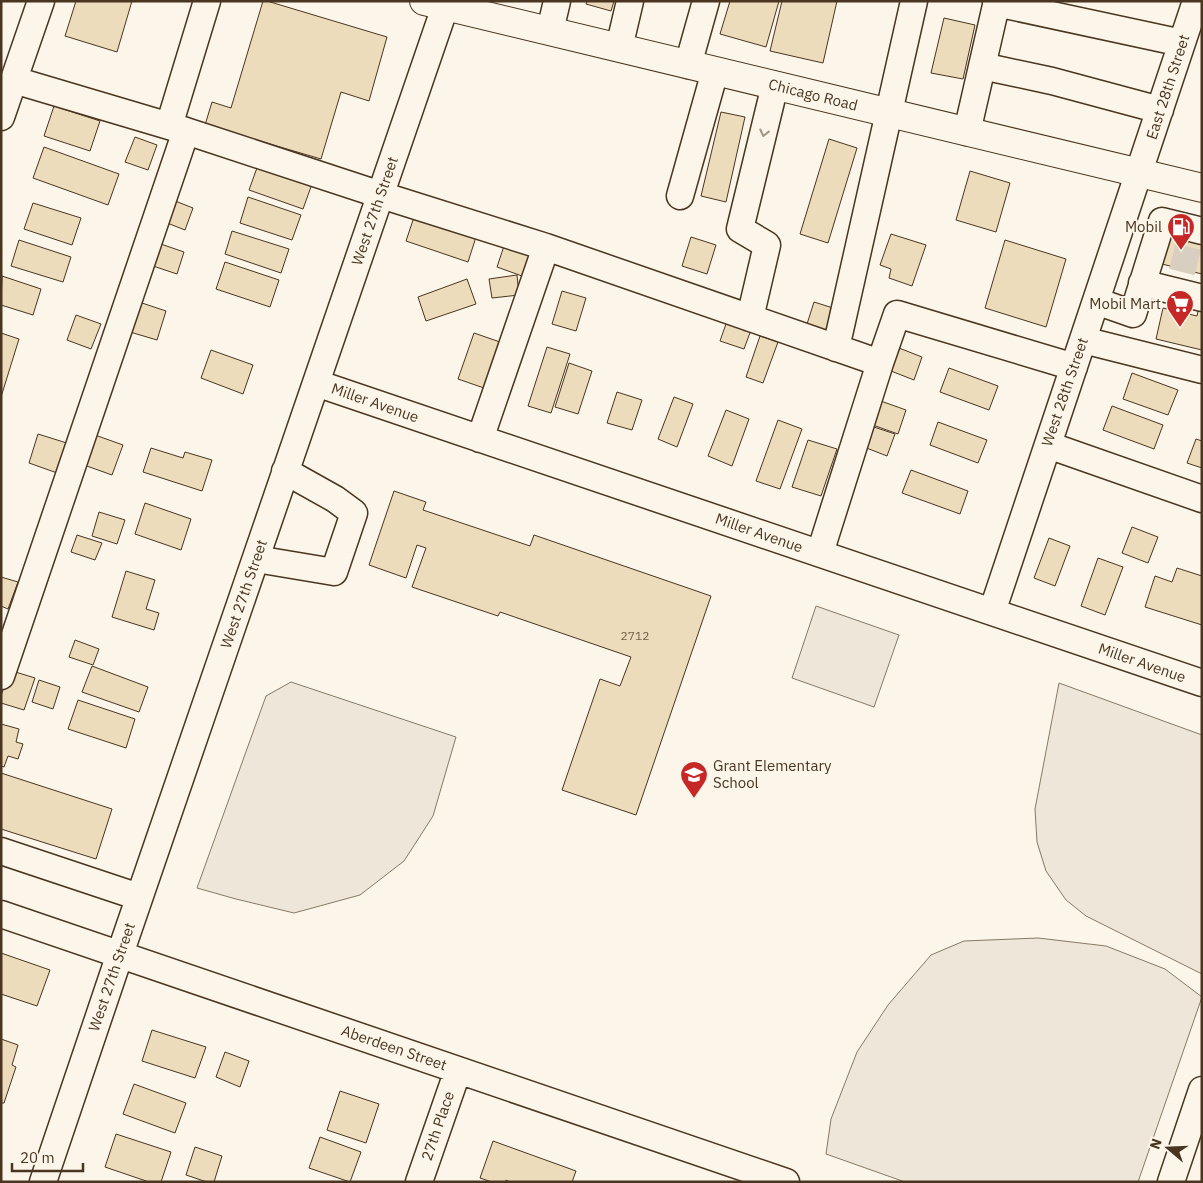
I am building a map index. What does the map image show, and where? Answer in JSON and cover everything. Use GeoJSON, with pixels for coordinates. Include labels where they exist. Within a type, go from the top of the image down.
{"type":"FeatureCollection","features":[{"type":"Feature","properties":{"kind":"main road","name":"Chicago Road"},"geometry":{"type":"LineString","coordinates":[[439,3],[688,65],[1202,188]]}},
{"type":"Feature","properties":{"kind":"street"},"geometry":{"type":"LineString","coordinates":[[1,117],[40,1]]}},
{"type":"Feature","properties":{"kind":"street"},"geometry":{"type":"LineString","coordinates":[[1,676],[178,129],[207,1]]}},
{"type":"Feature","properties":{"kind":"street"},"geometry":{"type":"LineString","coordinates":[[550,31],[557,1]]}},
{"type":"Feature","properties":{"kind":"street"},"geometry":{"type":"LineString","coordinates":[[619,48],[630,1]]}},
{"type":"Feature","properties":{"kind":"street"},"geometry":{"type":"LineString","coordinates":[[688,65],[706,1]]}},
{"type":"Feature","properties":{"kind":"street"},"geometry":{"type":"LineString","coordinates":[[836,348],[914,1]]}},
{"type":"Feature","properties":{"kind":"street"},"geometry":{"type":"LineString","coordinates":[[967,132],[997,2],[1182,43]]}},
{"type":"Feature","properties":{"kind":"street","name":"West 27th Street"},"geometry":{"type":"LineString","coordinates":[[42,1182],[381,195],[439,3]]}},
{"type":"Feature","properties":{"kind":"street","name":"East 28th Street"},"geometry":{"type":"LineString","coordinates":[[1139,173],[1195,3]]}},
{"type":"Feature","properties":{"kind":"street"},"geometry":{"type":"LineString","coordinates":[[982,66],[1160,110]]}},
{"type":"Feature","properties":{"kind":"street"},"geometry":{"type":"LineString","coordinates":[[680,196],[714,71]]}},
{"type":"Feature","properties":{"kind":"street"},"geometry":{"type":"LineString","coordinates":[[14,80],[178,129],[546,247],[880,363]]}},
{"type":"Feature","properties":{"kind":"street"},"geometry":{"type":"LineString","coordinates":[[750,318],[767,245],[740,229],[775,86]]}},
{"type":"Feature","properties":{"kind":"street","name":"West 28th Street"},"geometry":{"type":"LineString","coordinates":[[992,612],[1139,173]]}},
{"type":"Feature","properties":{"kind":"street"},"geometry":{"type":"LineString","coordinates":[[1096,301],[1133,314],[1162,221],[1195,232]]}},
{"type":"Feature","properties":{"kind":"street"},"geometry":{"type":"LineString","coordinates":[[480,439],[546,247]]}},
{"type":"Feature","properties":{"kind":"street"},"geometry":{"type":"LineString","coordinates":[[1142,283],[1179,282],[1202,298]]}},
{"type":"Feature","properties":{"kind":"street"},"geometry":{"type":"LineString","coordinates":[[820,554],[897,314],[1074,367]]}},
{"type":"Feature","properties":{"kind":"street"},"geometry":{"type":"LineString","coordinates":[[1083,340],[1202,370]]}},
{"type":"Feature","properties":{"kind":"street","name":"Miller Avenue"},"geometry":{"type":"LineString","coordinates":[[316,383],[1202,683]]}},
{"type":"Feature","properties":{"kind":"street"},"geometry":{"type":"LineString","coordinates":[[1048,445],[1202,499]]}},
{"type":"Feature","properties":{"kind":"street"},"geometry":{"type":"LineString","coordinates":[[256,559],[334,572],[354,513],[286,471]]}},
{"type":"Feature","properties":{"kind":"street"},"geometry":{"type":"LineString","coordinates":[[1,850],[139,897]]}},
{"type":"Feature","properties":{"kind":"street","name":"Aberdeen Street"},"geometry":{"type":"LineString","coordinates":[[1,914],[786,1182]]}},
{"type":"Feature","properties":{"kind":"street","name":"27th Place"},"geometry":{"type":"LineString","coordinates":[[419,1182],[458,1070]]}},
{"type":"Feature","properties":{"kind":"street"},"geometry":{"type":"LineString","coordinates":[[1171,1182],[1202,1090]]}},
{"type":"Feature","properties":{"kind":"shaded area"},"geometry":{"type":"Polygon","coordinates":[[[816,606],[899,635],[874,707],[792,678],[816,606]]]}},
{"type":"Feature","properties":{"kind":"shaded area"},"geometry":{"type":"Polygon","coordinates":[[[291,682],[456,737],[433,816],[404,861],[360,895],[294,913],[197,888],[266,696],[291,682]]]}},
{"type":"Feature","properties":{"kind":"shaded area"},"geometry":{"type":"Polygon","coordinates":[[[1059,683],[1202,735],[1202,974],[1086,916],[1066,900],[1046,871],[1037,842],[1035,809],[1059,683]]]}},
{"type":"Feature","properties":{"kind":"shaded area"},"geometry":{"type":"Polygon","coordinates":[[[1038,938],[1106,946],[1165,969],[1202,997],[1138,1182],[905,1182],[826,1154],[831,1119],[857,1052],[888,1005],[931,955],[964,941],[1038,938]]]}},
{"type":"Feature","properties":{"kind":"building"},"geometry":{"type":"Polygon","coordinates":[[[76,1],[132,1],[117,52],[65,36],[76,1]]]}},
{"type":"Feature","properties":{"kind":"building"},"geometry":{"type":"Polygon","coordinates":[[[263,1],[387,37],[369,101],[341,92],[321,159],[205,125],[212,102],[231,108],[263,1]]]}},
{"type":"Feature","properties":{"kind":"building"},"geometry":{"type":"Polygon","coordinates":[[[587,1],[614,1],[611,11],[586,4],[587,1]]]}},
{"type":"Feature","properties":{"kind":"building"},"geometry":{"type":"Polygon","coordinates":[[[730,1],[779,1],[766,47],[720,34],[730,1]]]}},
{"type":"Feature","properties":{"kind":"building"},"geometry":{"type":"Polygon","coordinates":[[[782,1],[837,1],[823,63],[770,51],[782,1]]]}},
{"type":"Feature","properties":{"kind":"building"},"geometry":{"type":"Polygon","coordinates":[[[944,18],[975,25],[963,79],[931,73],[944,18]]]}},
{"type":"Feature","properties":{"kind":"building"},"geometry":{"type":"Polygon","coordinates":[[[54,106],[100,121],[90,151],[44,136],[54,106]]]}},
{"type":"Feature","properties":{"kind":"building"},"geometry":{"type":"Polygon","coordinates":[[[721,112],[745,117],[726,202],[701,196],[721,112]]]}},
{"type":"Feature","properties":{"kind":"building"},"geometry":{"type":"Polygon","coordinates":[[[135,137],[157,145],[148,170],[125,162],[135,137]]]}},
{"type":"Feature","properties":{"kind":"building"},"geometry":{"type":"Polygon","coordinates":[[[829,139],[857,148],[828,243],[800,234],[829,139]]]}},
{"type":"Feature","properties":{"kind":"building"},"geometry":{"type":"Polygon","coordinates":[[[44,147],[119,174],[108,205],[33,178],[44,147]]]}},
{"type":"Feature","properties":{"kind":"building"},"geometry":{"type":"Polygon","coordinates":[[[258,165],[312,184],[303,209],[249,190],[258,165]]]}},
{"type":"Feature","properties":{"kind":"building"},"geometry":{"type":"Polygon","coordinates":[[[970,171],[1010,183],[996,232],[956,220],[970,171]]]}},
{"type":"Feature","properties":{"kind":"building"},"geometry":{"type":"Polygon","coordinates":[[[248,197],[301,215],[292,240],[240,223],[248,197]]]}},
{"type":"Feature","properties":{"kind":"building"},"geometry":{"type":"Polygon","coordinates":[[[170,199],[193,208],[185,230],[162,221],[170,199]]]}},
{"type":"Feature","properties":{"kind":"building"},"geometry":{"type":"Polygon","coordinates":[[[33,203],[81,218],[72,245],[24,229],[33,203]]]}},
{"type":"Feature","properties":{"kind":"building"},"geometry":{"type":"Polygon","coordinates":[[[414,217],[476,237],[468,262],[406,241],[414,217]]]}},
{"type":"Feature","properties":{"kind":"building","name":"Mobil"},"geometry":{"type":"Polygon","coordinates":[[[1164,230],[1202,239],[1202,274],[1158,263],[1164,230]]]}},
{"type":"Feature","properties":{"kind":"building"},"geometry":{"type":"Polygon","coordinates":[[[232,231],[289,249],[281,273],[225,254],[232,231]]]}},
{"type":"Feature","properties":{"kind":"building"},"geometry":{"type":"Polygon","coordinates":[[[891,234],[926,245],[912,286],[889,278],[891,269],[880,265],[891,234]]]}},
{"type":"Feature","properties":{"kind":"building"},"geometry":{"type":"Polygon","coordinates":[[[691,237],[716,245],[707,274],[682,266],[691,237]]]}},
{"type":"Feature","properties":{"kind":"building"},"geometry":{"type":"Polygon","coordinates":[[[19,240],[71,257],[63,282],[11,266],[19,240]]]}},
{"type":"Feature","properties":{"kind":"building"},"geometry":{"type":"Polygon","coordinates":[[[1005,240],[1066,259],[1046,327],[985,308],[1005,240]]]}},
{"type":"Feature","properties":{"kind":"building"},"geometry":{"type":"Polygon","coordinates":[[[155,242],[184,252],[177,274],[147,264],[155,242]]]}},
{"type":"Feature","properties":{"kind":"building"},"geometry":{"type":"Polygon","coordinates":[[[504,246],[529,255],[522,276],[497,267],[504,246]]]}},
{"type":"Feature","properties":{"kind":"building"},"geometry":{"type":"Polygon","coordinates":[[[225,262],[279,280],[270,307],[216,289],[225,262]]]}},
{"type":"Feature","properties":{"kind":"building"},"geometry":{"type":"Polygon","coordinates":[[[517,275],[519,295],[492,298],[489,279],[517,275]]]}},
{"type":"Feature","properties":{"kind":"building"},"geometry":{"type":"Polygon","coordinates":[[[2,276],[41,289],[33,315],[1,305],[2,276]]]}},
{"type":"Feature","properties":{"kind":"building"},"geometry":{"type":"Polygon","coordinates":[[[467,279],[476,304],[426,321],[418,297],[467,279]]]}},
{"type":"Feature","properties":{"kind":"building"},"geometry":{"type":"Polygon","coordinates":[[[562,291],[586,298],[576,331],[552,324],[562,291]]]}},
{"type":"Feature","properties":{"kind":"building"},"geometry":{"type":"Polygon","coordinates":[[[139,302],[166,311],[157,340],[130,332],[139,302]]]}},
{"type":"Feature","properties":{"kind":"building"},"geometry":{"type":"Polygon","coordinates":[[[814,302],[833,308],[826,330],[807,324],[814,302]]]}},
{"type":"Feature","properties":{"kind":"building","name":"Mobil Mart"},"geometry":{"type":"Polygon","coordinates":[[[1163,308],[1197,316],[1198,311],[1202,312],[1202,350],[1156,339],[1163,308]]]}},
{"type":"Feature","properties":{"kind":"building"},"geometry":{"type":"Polygon","coordinates":[[[76,315],[101,324],[91,349],[67,340],[76,315]]]}},
{"type":"Feature","properties":{"kind":"building"},"geometry":{"type":"Polygon","coordinates":[[[727,321],[751,330],[744,349],[720,341],[727,321]]]}},
{"type":"Feature","properties":{"kind":"building"},"geometry":{"type":"Polygon","coordinates":[[[1,333],[19,339],[1,397],[1,333]]]}},
{"type":"Feature","properties":{"kind":"building"},"geometry":{"type":"Polygon","coordinates":[[[474,333],[500,342],[484,388],[458,379],[474,333]]]}},
{"type":"Feature","properties":{"kind":"building"},"geometry":{"type":"Polygon","coordinates":[[[760,336],[778,342],[763,383],[746,377],[760,336]]]}},
{"type":"Feature","properties":{"kind":"building"},"geometry":{"type":"Polygon","coordinates":[[[547,347],[570,354],[551,413],[528,406],[547,347]]]}},
{"type":"Feature","properties":{"kind":"building"},"geometry":{"type":"Polygon","coordinates":[[[899,348],[922,357],[914,380],[891,371],[899,348]]]}},
{"type":"Feature","properties":{"kind":"building"},"geometry":{"type":"Polygon","coordinates":[[[211,350],[253,365],[243,394],[201,378],[211,350]]]}},
{"type":"Feature","properties":{"kind":"building"},"geometry":{"type":"Polygon","coordinates":[[[569,363],[592,371],[578,414],[555,407],[569,363]]]}},
{"type":"Feature","properties":{"kind":"building"},"geometry":{"type":"Polygon","coordinates":[[[949,368],[998,386],[989,410],[940,392],[949,368]]]}},
{"type":"Feature","properties":{"kind":"building"},"geometry":{"type":"Polygon","coordinates":[[[1132,373],[1178,390],[1168,415],[1123,399],[1132,373]]]}},
{"type":"Feature","properties":{"kind":"building"},"geometry":{"type":"Polygon","coordinates":[[[617,392],[642,400],[632,430],[607,423],[617,392]]]}},
{"type":"Feature","properties":{"kind":"building"},"geometry":{"type":"Polygon","coordinates":[[[674,397],[693,404],[677,447],[658,439],[674,397]]]}},
{"type":"Feature","properties":{"kind":"building"},"geometry":{"type":"Polygon","coordinates":[[[878,400],[906,410],[898,434],[870,424],[878,400]]]}},
{"type":"Feature","properties":{"kind":"building"},"geometry":{"type":"Polygon","coordinates":[[[1112,406],[1163,425],[1154,449],[1103,430],[1112,406]]]}},
{"type":"Feature","properties":{"kind":"building"},"geometry":{"type":"Polygon","coordinates":[[[726,410],[749,419],[732,466],[708,456],[726,410]]]}},
{"type":"Feature","properties":{"kind":"building"},"geometry":{"type":"Polygon","coordinates":[[[778,420],[802,429],[780,489],[756,481],[778,420]]]}},
{"type":"Feature","properties":{"kind":"building"},"geometry":{"type":"Polygon","coordinates":[[[938,422],[987,440],[978,463],[930,445],[938,422]]]}},
{"type":"Feature","properties":{"kind":"building"},"geometry":{"type":"Polygon","coordinates":[[[871,426],[895,434],[887,456],[864,447],[871,426]]]}},
{"type":"Feature","properties":{"kind":"building"},"geometry":{"type":"Polygon","coordinates":[[[38,434],[70,444],[60,474],[29,463],[38,434]]]}},
{"type":"Feature","properties":{"kind":"building"},"geometry":{"type":"Polygon","coordinates":[[[95,435],[123,445],[112,475],[84,465],[95,435]]]}},
{"type":"Feature","properties":{"kind":"building"},"geometry":{"type":"Polygon","coordinates":[[[1196,439],[1202,441],[1202,468],[1187,463],[1196,439]]]}},
{"type":"Feature","properties":{"kind":"building"},"geometry":{"type":"Polygon","coordinates":[[[808,440],[837,449],[821,496],[792,487],[808,440]]]}},
{"type":"Feature","properties":{"kind":"building"},"geometry":{"type":"Polygon","coordinates":[[[151,448],[183,458],[185,452],[212,460],[202,491],[143,472],[151,448]]]}},
{"type":"Feature","properties":{"kind":"building"},"geometry":{"type":"Polygon","coordinates":[[[911,470],[968,491],[960,514],[902,493],[911,470]]]}},
{"type":"Feature","properties":{"kind":"building"},"geometry":{"type":"Polygon","coordinates":[[[394,491],[426,502],[423,510],[530,546],[534,535],[711,596],[636,815],[562,790],[600,679],[620,686],[631,657],[500,612],[498,616],[412,587],[426,548],[417,545],[406,578],[369,565],[394,491]]]}},
{"type":"Feature","properties":{"kind":"building"},"geometry":{"type":"Polygon","coordinates":[[[145,503],[191,519],[181,550],[135,534],[145,503]]]}},
{"type":"Feature","properties":{"kind":"building"},"geometry":{"type":"Polygon","coordinates":[[[99,512],[125,520],[117,544],[92,536],[99,512]]]}},
{"type":"Feature","properties":{"kind":"building"},"geometry":{"type":"Polygon","coordinates":[[[1132,527],[1158,537],[1148,563],[1122,553],[1132,527]]]}},
{"type":"Feature","properties":{"kind":"building"},"geometry":{"type":"Polygon","coordinates":[[[77,535],[102,543],[95,560],[71,552],[77,535]]]}},
{"type":"Feature","properties":{"kind":"building"},"geometry":{"type":"Polygon","coordinates":[[[1049,538],[1070,546],[1055,586],[1034,578],[1049,538]]]}},
{"type":"Feature","properties":{"kind":"building"},"geometry":{"type":"Polygon","coordinates":[[[1098,558],[1123,567],[1105,615],[1081,606],[1098,558]]]}},
{"type":"Feature","properties":{"kind":"building"},"geometry":{"type":"Polygon","coordinates":[[[1177,568],[1202,576],[1202,625],[1145,607],[1155,576],[1172,582],[1177,568]]]}},
{"type":"Feature","properties":{"kind":"building"},"geometry":{"type":"Polygon","coordinates":[[[126,571],[155,580],[146,609],[159,613],[154,630],[112,617],[126,571]]]}},
{"type":"Feature","properties":{"kind":"building"},"geometry":{"type":"Polygon","coordinates":[[[1,577],[18,582],[8,609],[1,606],[1,577]]]}},
{"type":"Feature","properties":{"kind":"building"},"geometry":{"type":"Polygon","coordinates":[[[75,640],[99,649],[93,665],[69,657],[75,640]]]}},
{"type":"Feature","properties":{"kind":"building"},"geometry":{"type":"Polygon","coordinates":[[[92,666],[148,687],[139,712],[82,692],[92,666]]]}},
{"type":"Feature","properties":{"kind":"building"},"geometry":{"type":"Polygon","coordinates":[[[9,670],[35,678],[24,710],[1,703],[1,696],[9,670]]]}},
{"type":"Feature","properties":{"kind":"building"},"geometry":{"type":"Polygon","coordinates":[[[39,680],[60,687],[53,709],[32,702],[39,680]]]}},
{"type":"Feature","properties":{"kind":"building"},"geometry":{"type":"Polygon","coordinates":[[[78,700],[135,719],[126,748],[68,729],[78,700]]]}},
{"type":"Feature","properties":{"kind":"building"},"geometry":{"type":"Polygon","coordinates":[[[1,724],[19,729],[16,742],[23,744],[18,759],[8,756],[4,767],[1,766],[1,724]]]}},
{"type":"Feature","properties":{"kind":"building"},"geometry":{"type":"Polygon","coordinates":[[[1,773],[112,809],[96,859],[1,829],[1,773]]]}},
{"type":"Feature","properties":{"kind":"building"},"geometry":{"type":"Polygon","coordinates":[[[1,953],[50,970],[37,1006],[1,994],[1,953]]]}},
{"type":"Feature","properties":{"kind":"building"},"geometry":{"type":"Polygon","coordinates":[[[152,1030],[206,1047],[195,1078],[142,1061],[152,1030]]]}},
{"type":"Feature","properties":{"kind":"building"},"geometry":{"type":"Polygon","coordinates":[[[1,1039],[18,1045],[12,1065],[16,1067],[4,1103],[1,1103],[1,1039]]]}},
{"type":"Feature","properties":{"kind":"building"},"geometry":{"type":"Polygon","coordinates":[[[225,1052],[249,1061],[240,1087],[216,1077],[225,1052]]]}},
{"type":"Feature","properties":{"kind":"building"},"geometry":{"type":"Polygon","coordinates":[[[134,1084],[186,1103],[175,1133],[123,1114],[134,1084]]]}},
{"type":"Feature","properties":{"kind":"building"},"geometry":{"type":"Polygon","coordinates":[[[340,1091],[379,1104],[366,1143],[327,1130],[340,1091]]]}},
{"type":"Feature","properties":{"kind":"building"},"geometry":{"type":"Polygon","coordinates":[[[116,1134],[171,1152],[161,1182],[149,1182],[105,1167],[116,1134]]]}},
{"type":"Feature","properties":{"kind":"building"},"geometry":{"type":"Polygon","coordinates":[[[320,1137],[361,1152],[350,1182],[309,1168],[320,1137]]]}},
{"type":"Feature","properties":{"kind":"building"},"geometry":{"type":"Polygon","coordinates":[[[493,1141],[576,1171],[572,1182],[510,1182],[506,1180],[506,1182],[492,1182],[480,1178],[493,1141]]]}},
{"type":"Feature","properties":{"kind":"building"},"geometry":{"type":"Polygon","coordinates":[[[195,1147],[222,1156],[214,1182],[207,1182],[186,1175],[195,1147]]]}},
{"type":"Feature","properties":{"kind":"tunnel"},"geometry":{"type":"LineString","coordinates":[[1182,272],[1191,236]]}},
{"type":"Feature","properties":{"kind":"place","name":"Mobil"},"geometry":{"type":"Point","coordinates":[1181,251]}},
{"type":"Feature","properties":{"kind":"place","name":"Mobil Mart"},"geometry":{"type":"Point","coordinates":[1180,328]}},
{"type":"Feature","properties":{"kind":"place","name":"Grant Elementary School"},"geometry":{"type":"Point","coordinates":[694,799]}}]}
